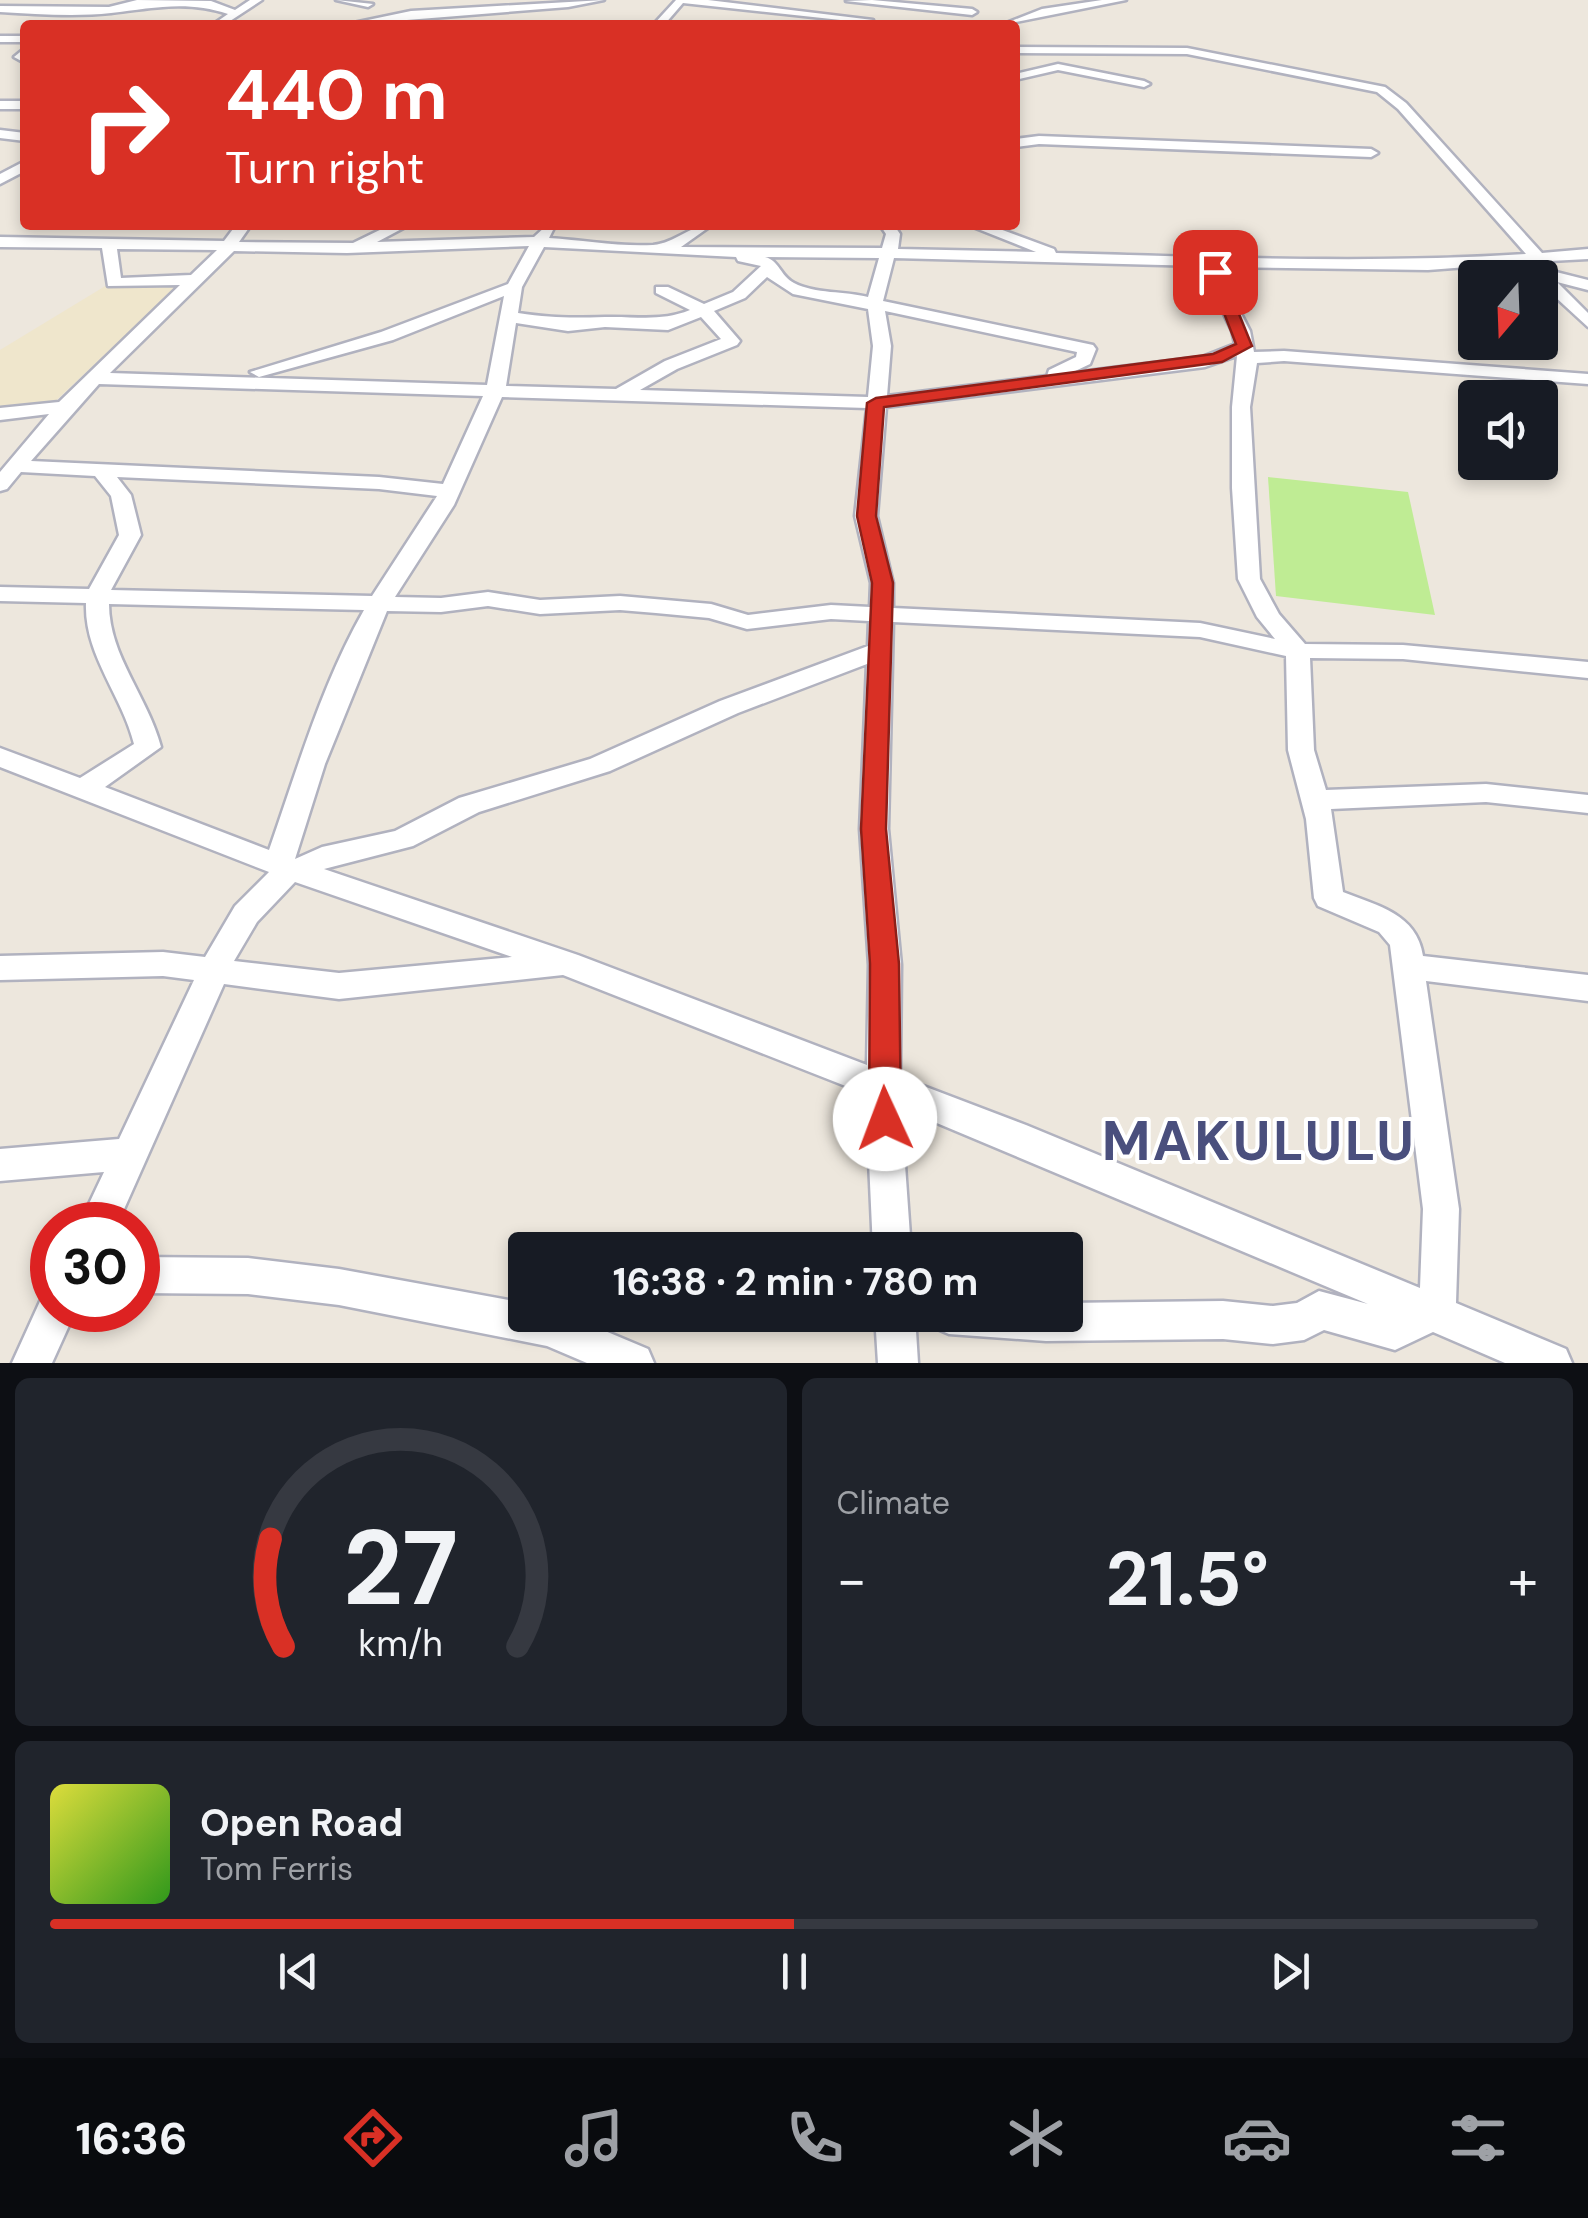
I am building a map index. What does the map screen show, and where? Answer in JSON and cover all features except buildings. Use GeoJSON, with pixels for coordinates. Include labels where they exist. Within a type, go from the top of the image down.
{"type":"FeatureCollection","features":[{"type":"Feature","properties":{"kind":"street"},"geometry":{"type":"LineString","coordinates":[[142,0],[211,4],[237,14]]}},
{"type":"Feature","properties":{"kind":"street"},"geometry":{"type":"LineString","coordinates":[[226,20],[257,0]]}},
{"type":"Feature","properties":{"kind":"street"},"geometry":{"type":"LineString","coordinates":[[341,0],[369,4],[346,17],[349,20]]}},
{"type":"Feature","properties":{"kind":"street"},"geometry":{"type":"LineString","coordinates":[[515,10],[535,0]]}},
{"type":"Feature","properties":{"kind":"street"},"geometry":{"type":"LineString","coordinates":[[376,20],[423,12],[515,10],[598,0]]}},
{"type":"Feature","properties":{"kind":"street"},"geometry":{"type":"LineString","coordinates":[[663,20],[681,0],[868,20]]}},
{"type":"Feature","properties":{"kind":"street"},"geometry":{"type":"LineString","coordinates":[[824,13],[838,11],[852,0],[972,12]]}},
{"type":"Feature","properties":{"kind":"street"},"geometry":{"type":"LineString","coordinates":[[1020,20],[1042,12],[1121,0]]}},
{"type":"Feature","properties":{"kind":"street"},"geometry":{"type":"LineString","coordinates":[[0,9],[108,10],[156,1]]}},
{"type":"Feature","properties":{"kind":"street"},"geometry":{"type":"LineString","coordinates":[[515,10],[533,15],[532,19]]}},
{"type":"Feature","properties":{"kind":"street"},"geometry":{"type":"LineString","coordinates":[[1020,50],[1058,67],[1144,84]]}},
{"type":"Feature","properties":{"kind":"street"},"geometry":{"type":"LineString","coordinates":[[1020,50],[1184,51],[1381,89],[1402,106],[1539,260]]}},
{"type":"Feature","properties":{"kind":"street"},"geometry":{"type":"LineString","coordinates":[[1020,76],[1058,67]]}},
{"type":"Feature","properties":{"kind":"street"},"geometry":{"type":"LineString","coordinates":[[1020,142],[1371,153]]}},
{"type":"Feature","properties":{"kind":"street"},"geometry":{"type":"LineString","coordinates":[[354,248],[392,230]]}},
{"type":"Feature","properties":{"kind":"street"},"geometry":{"type":"LineString","coordinates":[[0,242],[108,243],[231,233],[354,248],[593,230]]}},
{"type":"Feature","properties":{"kind":"street"},"geometry":{"type":"LineString","coordinates":[[657,250],[698,230]]}},
{"type":"Feature","properties":{"kind":"street"},"geometry":{"type":"LineString","coordinates":[[890,230],[893,234],[874,304],[880,316],[882,346],[866,516],[882,583],[874,829],[884,964],[883,1086],[891,1232]]}},
{"type":"Feature","properties":{"kind":"street"},"geometry":{"type":"LineString","coordinates":[[991,230],[1037,244],[1049,252],[1044,257]]}},
{"type":"Feature","properties":{"kind":"street"},"geometry":{"type":"LineString","coordinates":[[0,484],[66,407],[196,280],[231,233]]}},
{"type":"Feature","properties":{"kind":"street"},"geometry":{"type":"LineString","coordinates":[[546,236],[657,250],[718,253],[888,253],[1332,265],[1458,262]]}},
{"type":"Feature","properties":{"kind":"street"},"geometry":{"type":"LineString","coordinates":[[289,868],[312,764],[379,602],[443,505],[496,388],[514,287],[546,236]]}},
{"type":"Feature","properties":{"kind":"street"},"geometry":{"type":"LineString","coordinates":[[108,243],[114,284],[196,280]]}},
{"type":"Feature","properties":{"kind":"street"},"geometry":{"type":"LineString","coordinates":[[718,253],[770,266]]}},
{"type":"Feature","properties":{"kind":"street"},"geometry":{"type":"LineString","coordinates":[[1493,260],[1588,254]]}},
{"type":"Feature","properties":{"kind":"street"},"geometry":{"type":"LineString","coordinates":[[1083,1322],[1208,1320],[1273,1325],[1304,1321],[1318,1310],[1396,1330],[1432,1312],[1438,1297],[1441,1209],[1405,941],[1390,924],[1329,898],[1315,800],[1301,750],[1298,651],[1270,617],[1249,579],[1242,488],[1246,352],[1234,313],[1207,262]]}},
{"type":"Feature","properties":{"kind":"street"},"geometry":{"type":"LineString","coordinates":[[507,316],[568,326],[605,322],[663,326],[739,295],[770,266]]}},
{"type":"Feature","properties":{"kind":"street"},"geometry":{"type":"LineString","coordinates":[[770,266],[770,274],[792,291],[849,296],[1087,349],[1084,360],[1042,380]]}},
{"type":"Feature","properties":{"kind":"street"},"geometry":{"type":"LineString","coordinates":[[1558,277],[1588,285]]}},
{"type":"Feature","properties":{"kind":"street"},"geometry":{"type":"LineString","coordinates":[[209,381],[297,364],[388,336],[514,287]]}},
{"type":"Feature","properties":{"kind":"street"},"geometry":{"type":"LineString","coordinates":[[618,394],[671,365],[731,340],[720,322],[662,290]]}},
{"type":"Feature","properties":{"kind":"street"},"geometry":{"type":"LineString","coordinates":[[1558,292],[1588,322]]}},
{"type":"Feature","properties":{"kind":"street"},"geometry":{"type":"LineString","coordinates":[[95,378],[496,388],[562,396],[618,394],[876,403],[1204,362],[1246,352],[1588,379]]}},
{"type":"Feature","properties":{"kind":"street"},"geometry":{"type":"LineString","coordinates":[[0,414],[66,407]]}},
{"type":"Feature","properties":{"kind":"street"},"geometry":{"type":"LineString","coordinates":[[16,466],[448,490]]}},
{"type":"Feature","properties":{"kind":"street"},"geometry":{"type":"LineString","coordinates":[[82,789],[148,747],[145,729],[126,687],[100,646],[98,598],[130,535],[121,495],[102,471]]}},
{"type":"Feature","properties":{"kind":"street"},"geometry":{"type":"LineString","coordinates":[[0,594],[441,605],[488,598],[540,607],[620,603],[712,611],[747,622],[831,612],[1200,630],[1298,651],[1402,652],[1588,670]]}},
{"type":"Feature","properties":{"kind":"street"},"geometry":{"type":"LineString","coordinates":[[109,1202],[216,968],[246,914],[289,868],[393,843],[469,805],[600,764],[729,707],[878,652]]}},
{"type":"Feature","properties":{"kind":"street"},"geometry":{"type":"LineString","coordinates":[[0,757],[289,868],[567,964],[1014,1136],[1552,1363]]}},
{"type":"Feature","properties":{"kind":"street"},"geometry":{"type":"LineString","coordinates":[[1315,800],[1459,792],[1563,798],[1588,804]]}},
{"type":"Feature","properties":{"kind":"street"},"geometry":{"type":"LineString","coordinates":[[0,968],[162,964],[339,986],[567,964]]}},
{"type":"Feature","properties":{"kind":"street"},"geometry":{"type":"LineString","coordinates":[[1410,968],[1588,988]]}},
{"type":"Feature","properties":{"kind":"street"},"geometry":{"type":"LineString","coordinates":[[0,1165],[131,1154]]}},
{"type":"Feature","properties":{"kind":"street"},"geometry":{"type":"LineString","coordinates":[[160,1275],[248,1276],[339,1287],[549,1326],[634,1363]]}},
{"type":"Feature","properties":{"kind":"street"},"geometry":{"type":"LineString","coordinates":[[32,1363],[46,1332]]}},
{"type":"Feature","properties":{"kind":"street"},"geometry":{"type":"LineString","coordinates":[[896,1332],[898,1363]]}},
{"type":"Feature","properties":{"kind":"shaded area"},"geometry":{"type":"Polygon","coordinates":[[[182,282],[49,407],[0,412],[0,350],[107,285],[182,282]]]}},
{"type":"Feature","properties":{"kind":"green space"},"geometry":{"type":"Polygon","coordinates":[[[1268,477],[1408,492],[1435,615],[1276,596],[1268,477]]]}},
{"type":"Feature","properties":{"kind":"district","name":"MAKULULU"},"geometry":{"type":"Point","coordinates":[1259,1141]}},
{"type":"Feature","properties":{"kind":"route"},"geometry":{"type":"LineString","coordinates":[[885,1119],[884,964],[874,829],[882,583],[866,516],[876,403],[1216,359],[1244,346],[1241,330],[1215,272]]}}]}
